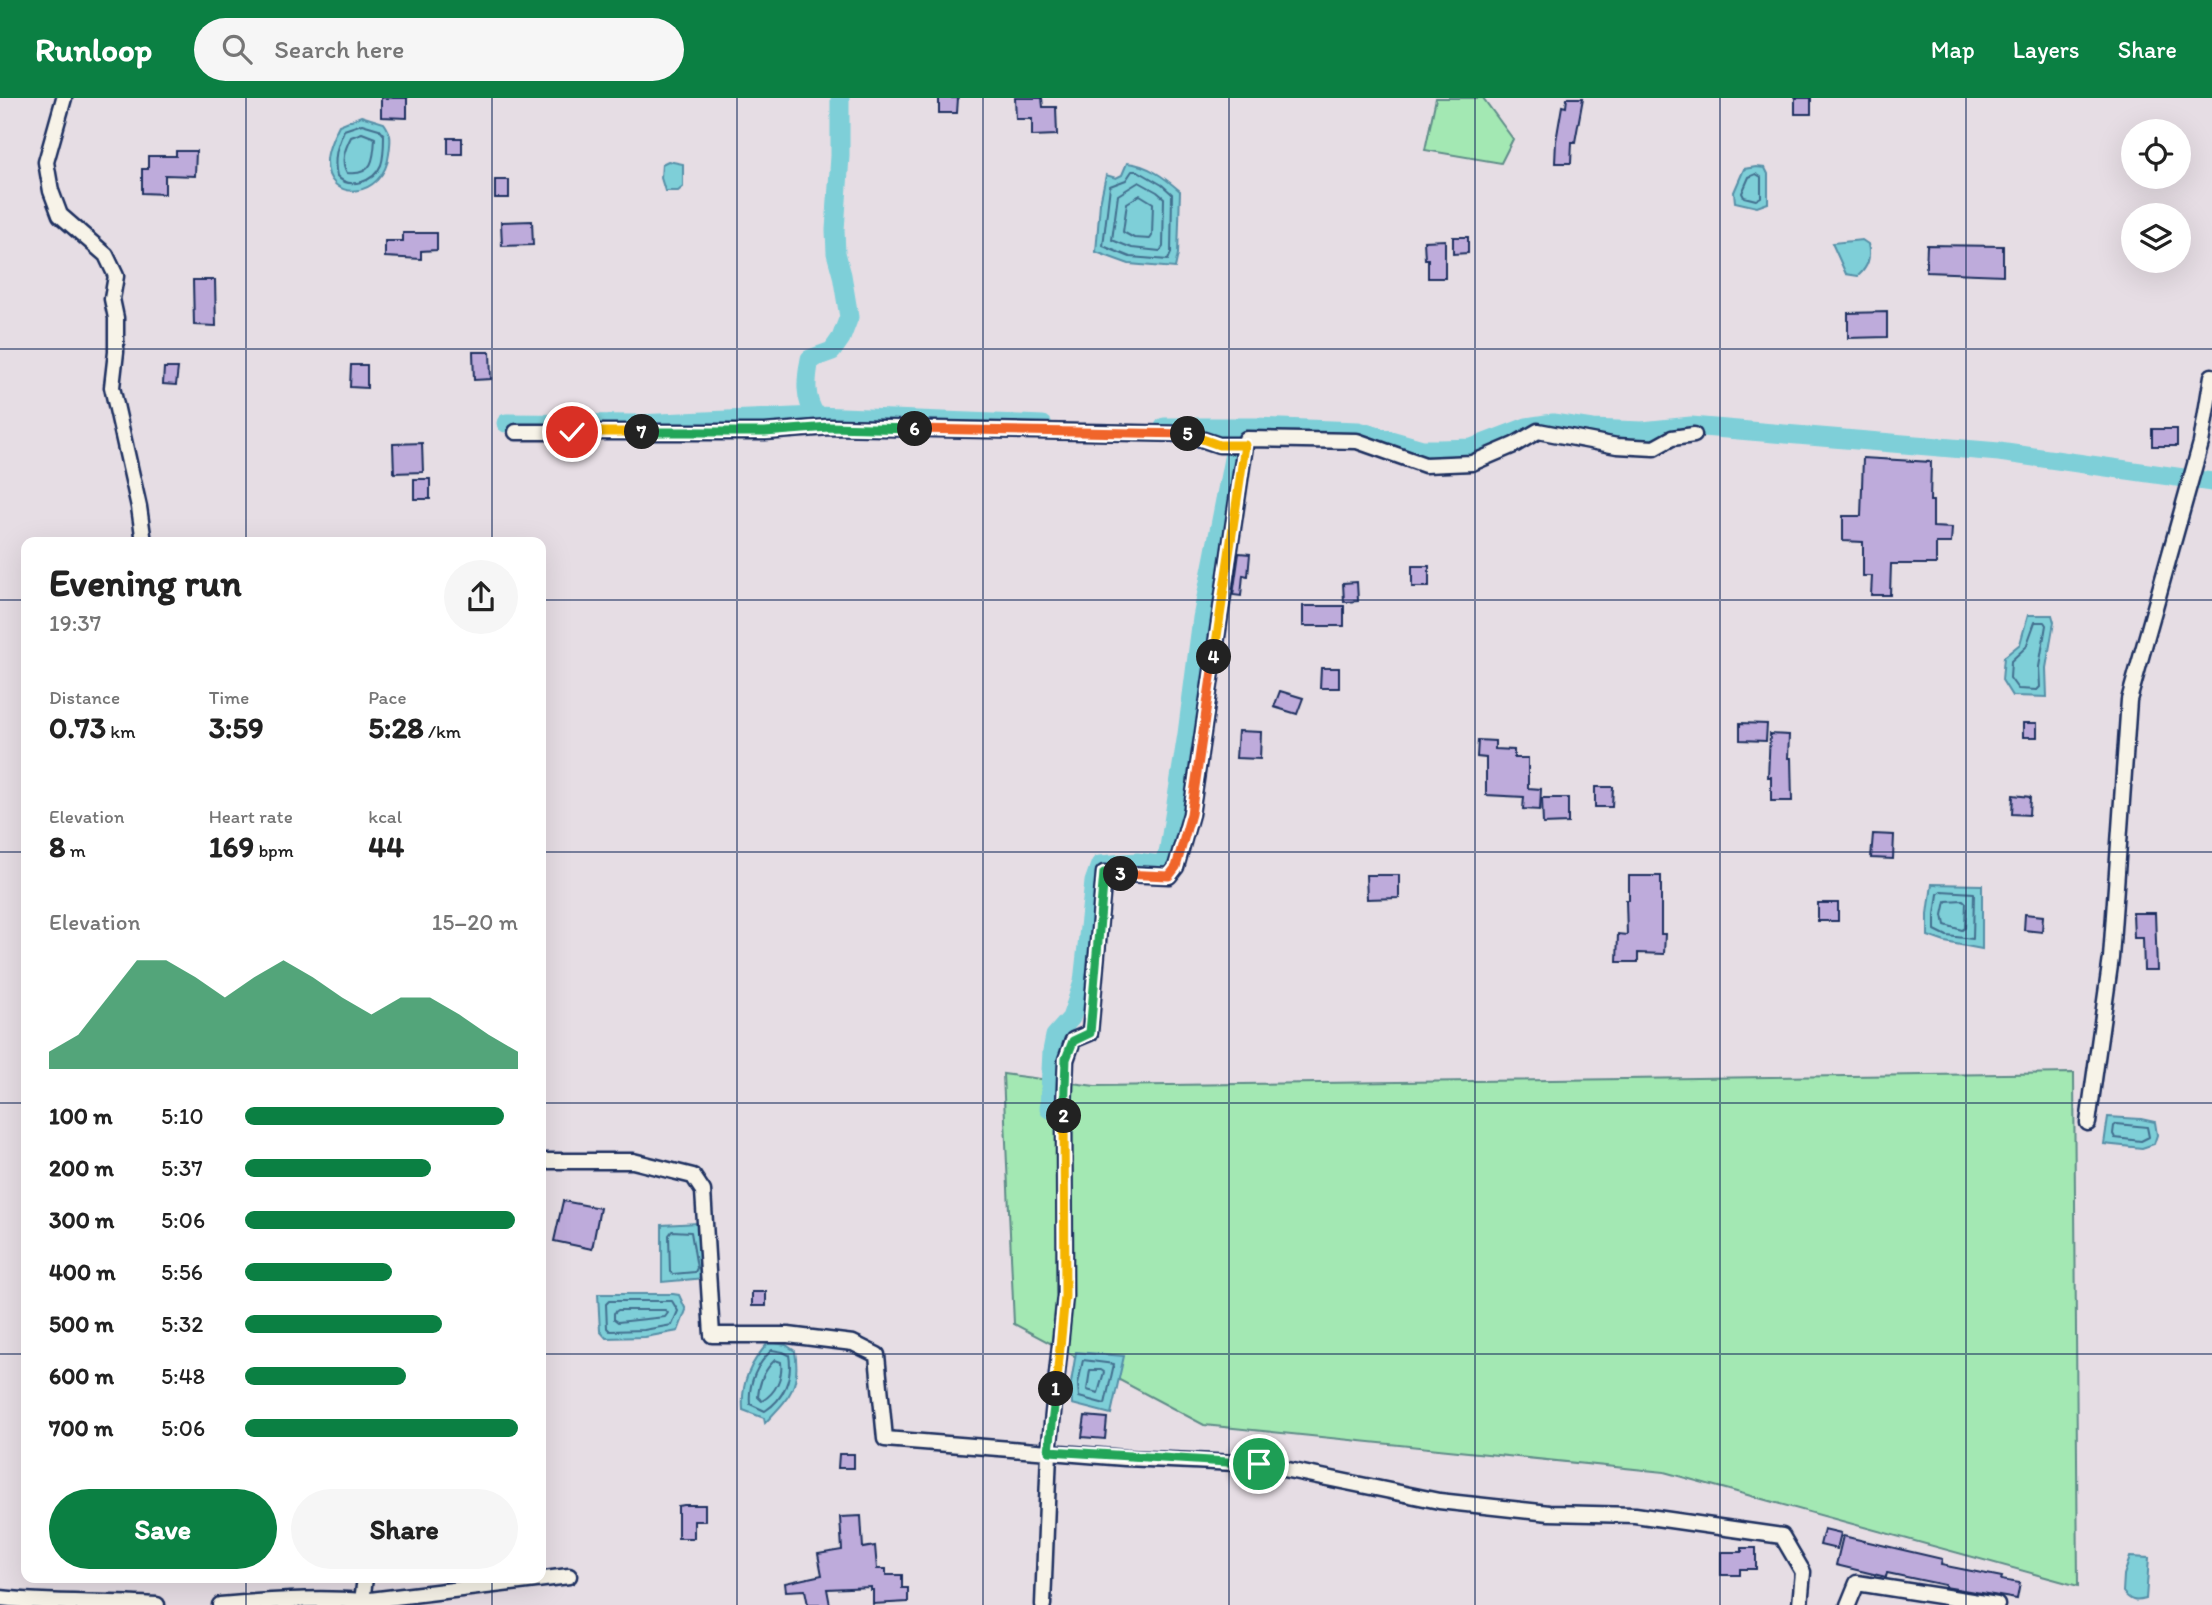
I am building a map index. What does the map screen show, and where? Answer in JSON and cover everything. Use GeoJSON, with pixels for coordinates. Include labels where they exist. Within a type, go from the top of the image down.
{"type":"FeatureCollection","features":[{"type":"Feature","properties":{"kind":"street"},"geometry":{"type":"LineString","coordinates":[[64,98],[46,162],[51,191],[60,215],[106,255],[116,276],[112,299],[116,318],[116,352],[112,387],[143,537]]}},
{"type":"Feature","properties":{"kind":"street"},"geometry":{"type":"LineString","coordinates":[[2088,1123],[2110,958],[2129,700],[2201,443],[2212,376]]}},
{"type":"Feature","properties":{"kind":"street"},"geometry":{"type":"LineString","coordinates":[[516,432],[765,432],[829,427],[1186,434],[1219,445],[1244,445]]}},
{"type":"Feature","properties":{"kind":"street"},"geometry":{"type":"LineString","coordinates":[[1043,1605],[1049,1451],[1065,1296],[1066,1059],[1073,1041],[1090,1033],[1104,873],[1169,876],[1176,867],[1191,814],[1246,439],[1357,441],[1425,465],[1472,463],[1514,445],[1538,431],[1618,446],[1654,448],[1672,438],[1694,435]]}},
{"type":"Feature","properties":{"kind":"street"},"geometry":{"type":"LineString","coordinates":[[546,1161],[633,1161],[693,1176],[703,1191],[712,1335],[788,1335],[853,1343],[877,1355],[885,1438],[1259,1464],[1439,1502],[1549,1513],[1635,1515],[1782,1536],[1803,1572],[1800,1605]]}},
{"type":"Feature","properties":{"kind":"street"},"geometry":{"type":"LineString","coordinates":[[546,1580],[569,1576]]}},
{"type":"Feature","properties":{"kind":"street"},"geometry":{"type":"LineString","coordinates":[[362,1601],[364,1583]]}},
{"type":"Feature","properties":{"kind":"street"},"geometry":{"type":"LineString","coordinates":[[219,1605],[341,1599],[425,1600],[527,1583]]}},
{"type":"Feature","properties":{"kind":"street"},"geometry":{"type":"LineString","coordinates":[[1848,1605],[1857,1583],[1997,1605]]}},
{"type":"Feature","properties":{"kind":"street"},"geometry":{"type":"LineString","coordinates":[[0,1598],[156,1605]]}},
{"type":"Feature","properties":{"kind":"green space"},"geometry":{"type":"Polygon","coordinates":[[[1436,98],[1483,98],[1513,139],[1501,163],[1425,150],[1436,98]]]}},
{"type":"Feature","properties":{"kind":"green space"},"geometry":{"type":"Polygon","coordinates":[[[2074,1073],[2078,1586],[1664,1472],[1204,1425],[1014,1324],[1003,1074],[1095,1086],[2074,1073]]]}},
{"type":"Feature","properties":{"kind":"water"},"geometry":{"type":"Polygon","coordinates":[[[361,116],[384,123],[390,137],[389,154],[385,169],[377,180],[367,187],[345,190],[329,175],[328,152],[339,125],[361,116]]]}},
{"type":"Feature","properties":{"kind":"water"},"geometry":{"type":"Polygon","coordinates":[[[668,161],[683,164],[683,187],[678,191],[665,191],[661,178],[662,164],[668,161]]]}},
{"type":"Feature","properties":{"kind":"water"},"geometry":{"type":"Polygon","coordinates":[[[1127,163],[1142,166],[1180,191],[1175,268],[1129,264],[1096,252],[1100,203],[1106,175],[1116,178],[1122,175],[1127,163]]]}},
{"type":"Feature","properties":{"kind":"water"},"geometry":{"type":"Polygon","coordinates":[[[1765,168],[1768,174],[1768,203],[1757,207],[1735,202],[1734,192],[1744,169],[1765,168]]]}},
{"type":"Feature","properties":{"kind":"water"},"geometry":{"type":"Polygon","coordinates":[[[1862,240],[1868,244],[1869,258],[1866,266],[1858,276],[1846,274],[1832,243],[1862,240]]]}},
{"type":"Feature","properties":{"kind":"water"},"geometry":{"type":"Polygon","coordinates":[[[2028,615],[2052,615],[2054,622],[2046,668],[2047,697],[2012,696],[2002,680],[2004,657],[2020,644],[2028,615]]]}},
{"type":"Feature","properties":{"kind":"water"},"geometry":{"type":"Polygon","coordinates":[[[1932,884],[1982,885],[1982,949],[1928,936],[1932,884]]]}},
{"type":"Feature","properties":{"kind":"water"},"geometry":{"type":"Polygon","coordinates":[[[2108,1117],[2155,1122],[2157,1135],[2154,1144],[2142,1148],[2104,1144],[2108,1117]]]}},
{"type":"Feature","properties":{"kind":"water"},"geometry":{"type":"Polygon","coordinates":[[[698,1223],[705,1278],[662,1282],[662,1225],[698,1223]]]}},
{"type":"Feature","properties":{"kind":"water"},"geometry":{"type":"Polygon","coordinates":[[[598,1294],[679,1295],[686,1310],[678,1331],[645,1337],[606,1338],[600,1331],[598,1294]]]}},
{"type":"Feature","properties":{"kind":"water"},"geometry":{"type":"Polygon","coordinates":[[[769,1342],[786,1345],[795,1351],[796,1374],[787,1399],[765,1423],[764,1418],[743,1410],[743,1400],[748,1373],[769,1342]]]}},
{"type":"Feature","properties":{"kind":"water"},"geometry":{"type":"Polygon","coordinates":[[[1076,1352],[1124,1356],[1111,1414],[1072,1404],[1071,1383],[1076,1352]]]}},
{"type":"Feature","properties":{"kind":"water"},"geometry":{"type":"Polygon","coordinates":[[[2130,1557],[2149,1558],[2146,1599],[2133,1600],[2123,1592],[2124,1575],[2130,1557]]]}},
{"type":"Feature","properties":{"kind":"building"},"geometry":{"type":"Polygon","coordinates":[[[381,98],[407,98],[407,118],[381,117],[381,98]]]}},
{"type":"Feature","properties":{"kind":"building"},"geometry":{"type":"Polygon","coordinates":[[[939,98],[958,98],[957,113],[939,113],[939,98]]]}},
{"type":"Feature","properties":{"kind":"building"},"geometry":{"type":"Polygon","coordinates":[[[1015,98],[1042,98],[1043,107],[1056,107],[1057,135],[1032,136],[1032,119],[1016,119],[1015,98]]]}},
{"type":"Feature","properties":{"kind":"building"},"geometry":{"type":"Polygon","coordinates":[[[1567,98],[1583,98],[1575,142],[1572,142],[1571,163],[1555,163],[1562,106],[1566,107],[1567,98]]]}},
{"type":"Feature","properties":{"kind":"building"},"geometry":{"type":"Polygon","coordinates":[[[1795,98],[1811,98],[1811,114],[1795,114],[1795,98]]]}},
{"type":"Feature","properties":{"kind":"building"},"geometry":{"type":"Polygon","coordinates":[[[448,138],[462,138],[462,154],[448,154],[448,138]]]}},
{"type":"Feature","properties":{"kind":"building"},"geometry":{"type":"Polygon","coordinates":[[[176,151],[196,151],[195,176],[165,175],[165,194],[142,193],[142,169],[148,169],[148,156],[176,156],[176,151]]]}},
{"type":"Feature","properties":{"kind":"building"},"geometry":{"type":"Polygon","coordinates":[[[495,180],[509,180],[509,198],[495,198],[495,180]]]}},
{"type":"Feature","properties":{"kind":"building"},"geometry":{"type":"Polygon","coordinates":[[[532,221],[533,245],[502,246],[501,222],[532,221]]]}},
{"type":"Feature","properties":{"kind":"building"},"geometry":{"type":"Polygon","coordinates":[[[403,233],[437,233],[437,250],[421,251],[421,259],[385,257],[385,241],[403,241],[403,233]]]}},
{"type":"Feature","properties":{"kind":"building"},"geometry":{"type":"Polygon","coordinates":[[[1453,237],[1468,237],[1468,253],[1453,254],[1453,237]]]}},
{"type":"Feature","properties":{"kind":"building"},"geometry":{"type":"Polygon","coordinates":[[[1445,240],[1445,278],[1428,278],[1424,241],[1445,240]]]}},
{"type":"Feature","properties":{"kind":"building"},"geometry":{"type":"Polygon","coordinates":[[[1927,245],[2003,246],[2003,275],[1926,272],[1927,245]]]}},
{"type":"Feature","properties":{"kind":"building"},"geometry":{"type":"Polygon","coordinates":[[[193,280],[215,280],[216,326],[194,325],[193,280]]]}},
{"type":"Feature","properties":{"kind":"building"},"geometry":{"type":"Polygon","coordinates":[[[1887,312],[1887,337],[1848,338],[1848,313],[1887,312]]]}},
{"type":"Feature","properties":{"kind":"building"},"geometry":{"type":"Polygon","coordinates":[[[473,352],[490,352],[491,379],[474,380],[473,352]]]}},
{"type":"Feature","properties":{"kind":"building"},"geometry":{"type":"Polygon","coordinates":[[[351,365],[367,365],[367,388],[350,387],[351,365]]]}},
{"type":"Feature","properties":{"kind":"building"},"geometry":{"type":"Polygon","coordinates":[[[164,368],[178,368],[176,385],[163,384],[164,368]]]}},
{"type":"Feature","properties":{"kind":"building"},"geometry":{"type":"Polygon","coordinates":[[[2152,429],[2177,429],[2177,446],[2152,446],[2152,429]]]}},
{"type":"Feature","properties":{"kind":"building"},"geometry":{"type":"Polygon","coordinates":[[[422,443],[423,472],[394,473],[393,444],[422,443]]]}},
{"type":"Feature","properties":{"kind":"building"},"geometry":{"type":"Polygon","coordinates":[[[1863,458],[1931,462],[1930,501],[1933,501],[1933,527],[1952,528],[1951,543],[1936,543],[1936,564],[1891,564],[1890,595],[1871,595],[1872,576],[1863,576],[1863,542],[1843,541],[1843,516],[1861,516],[1863,458]]]}},
{"type":"Feature","properties":{"kind":"building"},"geometry":{"type":"Polygon","coordinates":[[[414,479],[430,479],[430,499],[414,499],[414,479]]]}},
{"type":"Feature","properties":{"kind":"building"},"geometry":{"type":"Polygon","coordinates":[[[1239,553],[1250,554],[1248,576],[1243,575],[1241,596],[1233,595],[1239,553]]]}},
{"type":"Feature","properties":{"kind":"building"},"geometry":{"type":"Polygon","coordinates":[[[1412,566],[1429,566],[1429,587],[1412,587],[1412,566]]]}},
{"type":"Feature","properties":{"kind":"building"},"geometry":{"type":"Polygon","coordinates":[[[1357,582],[1358,601],[1344,602],[1343,583],[1357,582]]]}},
{"type":"Feature","properties":{"kind":"building"},"geometry":{"type":"Polygon","coordinates":[[[1303,606],[1344,606],[1344,626],[1303,626],[1303,606]]]}},
{"type":"Feature","properties":{"kind":"building"},"geometry":{"type":"Polygon","coordinates":[[[1321,668],[1339,668],[1339,688],[1320,688],[1321,668]]]}},
{"type":"Feature","properties":{"kind":"building"},"geometry":{"type":"Polygon","coordinates":[[[1280,691],[1303,698],[1297,714],[1274,707],[1280,691]]]}},
{"type":"Feature","properties":{"kind":"building"},"geometry":{"type":"Polygon","coordinates":[[[1740,723],[1767,724],[1766,741],[1740,740],[1740,723]]]}},
{"type":"Feature","properties":{"kind":"building"},"geometry":{"type":"Polygon","coordinates":[[[2023,723],[2037,723],[2037,737],[2023,737],[2023,723]]]}},
{"type":"Feature","properties":{"kind":"building"},"geometry":{"type":"Polygon","coordinates":[[[1238,731],[1261,732],[1260,759],[1236,758],[1238,731]]]}},
{"type":"Feature","properties":{"kind":"building"},"geometry":{"type":"Polygon","coordinates":[[[1770,734],[1789,735],[1792,801],[1771,801],[1771,777],[1768,777],[1770,734]]]}},
{"type":"Feature","properties":{"kind":"building"},"geometry":{"type":"Polygon","coordinates":[[[1478,740],[1495,741],[1495,749],[1514,750],[1514,758],[1528,758],[1528,788],[1541,789],[1540,810],[1523,809],[1524,797],[1486,795],[1486,758],[1477,757],[1478,740]]]}},
{"type":"Feature","properties":{"kind":"building"},"geometry":{"type":"Polygon","coordinates":[[[1595,787],[1613,787],[1612,807],[1595,807],[1595,787]]]}},
{"type":"Feature","properties":{"kind":"building"},"geometry":{"type":"Polygon","coordinates":[[[2013,795],[2030,797],[2029,815],[2012,814],[2013,795]]]}},
{"type":"Feature","properties":{"kind":"building"},"geometry":{"type":"Polygon","coordinates":[[[1542,798],[1568,798],[1568,823],[1543,824],[1542,798]]]}},
{"type":"Feature","properties":{"kind":"building"},"geometry":{"type":"Polygon","coordinates":[[[1873,834],[1894,835],[1893,859],[1871,858],[1873,834]]]}},
{"type":"Feature","properties":{"kind":"building"},"geometry":{"type":"Polygon","coordinates":[[[1366,875],[1399,875],[1399,898],[1367,899],[1366,875]]]}},
{"type":"Feature","properties":{"kind":"building"},"geometry":{"type":"Polygon","coordinates":[[[1629,876],[1661,876],[1661,934],[1665,934],[1664,954],[1638,953],[1638,962],[1617,962],[1618,934],[1627,935],[1626,900],[1629,900],[1629,876]]]}},
{"type":"Feature","properties":{"kind":"building"},"geometry":{"type":"Polygon","coordinates":[[[1818,903],[1838,903],[1838,921],[1818,921],[1818,903]]]}},
{"type":"Feature","properties":{"kind":"building"},"geometry":{"type":"Polygon","coordinates":[[[2133,913],[2155,913],[2157,970],[2144,970],[2143,938],[2134,938],[2133,913]]]}},
{"type":"Feature","properties":{"kind":"building"},"geometry":{"type":"Polygon","coordinates":[[[2025,914],[2043,916],[2042,932],[2024,930],[2025,914]]]}},
{"type":"Feature","properties":{"kind":"building"},"geometry":{"type":"Polygon","coordinates":[[[563,1201],[600,1208],[592,1249],[554,1241],[563,1201]]]}},
{"type":"Feature","properties":{"kind":"building"},"geometry":{"type":"Polygon","coordinates":[[[752,1292],[766,1292],[766,1306],[752,1306],[752,1292]]]}},
{"type":"Feature","properties":{"kind":"building"},"geometry":{"type":"Polygon","coordinates":[[[1085,1416],[1107,1418],[1105,1439],[1082,1437],[1085,1416]]]}},
{"type":"Feature","properties":{"kind":"building"},"geometry":{"type":"Polygon","coordinates":[[[839,1454],[854,1454],[854,1468],[838,1468],[839,1454]]]}},
{"type":"Feature","properties":{"kind":"building"},"geometry":{"type":"Polygon","coordinates":[[[705,1505],[705,1521],[694,1521],[694,1538],[678,1538],[678,1506],[705,1505]]]}},
{"type":"Feature","properties":{"kind":"building"},"geometry":{"type":"Polygon","coordinates":[[[861,1516],[863,1548],[875,1546],[877,1569],[886,1569],[886,1575],[902,1575],[902,1588],[908,1588],[908,1602],[873,1604],[871,1587],[827,1589],[830,1605],[808,1605],[805,1590],[786,1591],[785,1583],[822,1575],[818,1554],[842,1550],[840,1517],[861,1516]]]}},
{"type":"Feature","properties":{"kind":"building"},"geometry":{"type":"Polygon","coordinates":[[[1824,1529],[1841,1533],[1837,1549],[1820,1545],[1824,1529]]]}},
{"type":"Feature","properties":{"kind":"building"},"geometry":{"type":"Polygon","coordinates":[[[1843,1536],[1942,1559],[1941,1565],[2020,1583],[2017,1599],[1945,1587],[1887,1573],[1886,1577],[1836,1565],[1843,1536]]]}},
{"type":"Feature","properties":{"kind":"building"},"geometry":{"type":"Polygon","coordinates":[[[1742,1548],[1756,1548],[1756,1569],[1740,1569],[1740,1575],[1721,1575],[1721,1552],[1742,1552],[1742,1548]]]}},
{"type":"Feature","properties":{"kind":"waterway"},"geometry":{"type":"LineString","coordinates":[[840,98],[840,156],[835,230],[836,253],[849,317],[841,338],[832,351],[810,359],[807,389],[809,402],[816,416],[1043,425]]}},
{"type":"Feature","properties":{"kind":"waterway"},"geometry":{"type":"LineString","coordinates":[[506,423],[638,424],[816,416]]}},
{"type":"Feature","properties":{"kind":"waterway"},"geometry":{"type":"LineString","coordinates":[[1164,427],[1358,431],[1422,449],[1440,449],[1472,448],[1527,427],[1553,423],[1592,429],[1642,431],[1691,426],[1999,452],[2212,482]]}},
{"type":"Feature","properties":{"kind":"waterway"},"geometry":{"type":"LineString","coordinates":[[1049,1109],[1055,1036],[1071,1018],[1083,982],[1094,882],[1100,865],[1137,862],[1161,865],[1168,854],[1202,618],[1239,428]]}},
{"type":"Feature","properties":{"kind":"route"},"geometry":{"type":"LineString","coordinates":[[572,432],[765,432],[829,427],[1186,434],[1219,445],[1245,445],[1191,814],[1176,867],[1169,876],[1104,873],[1090,1033],[1073,1041],[1066,1059],[1065,1296],[1049,1451],[1125,1458],[1259,1464]]}}]}
